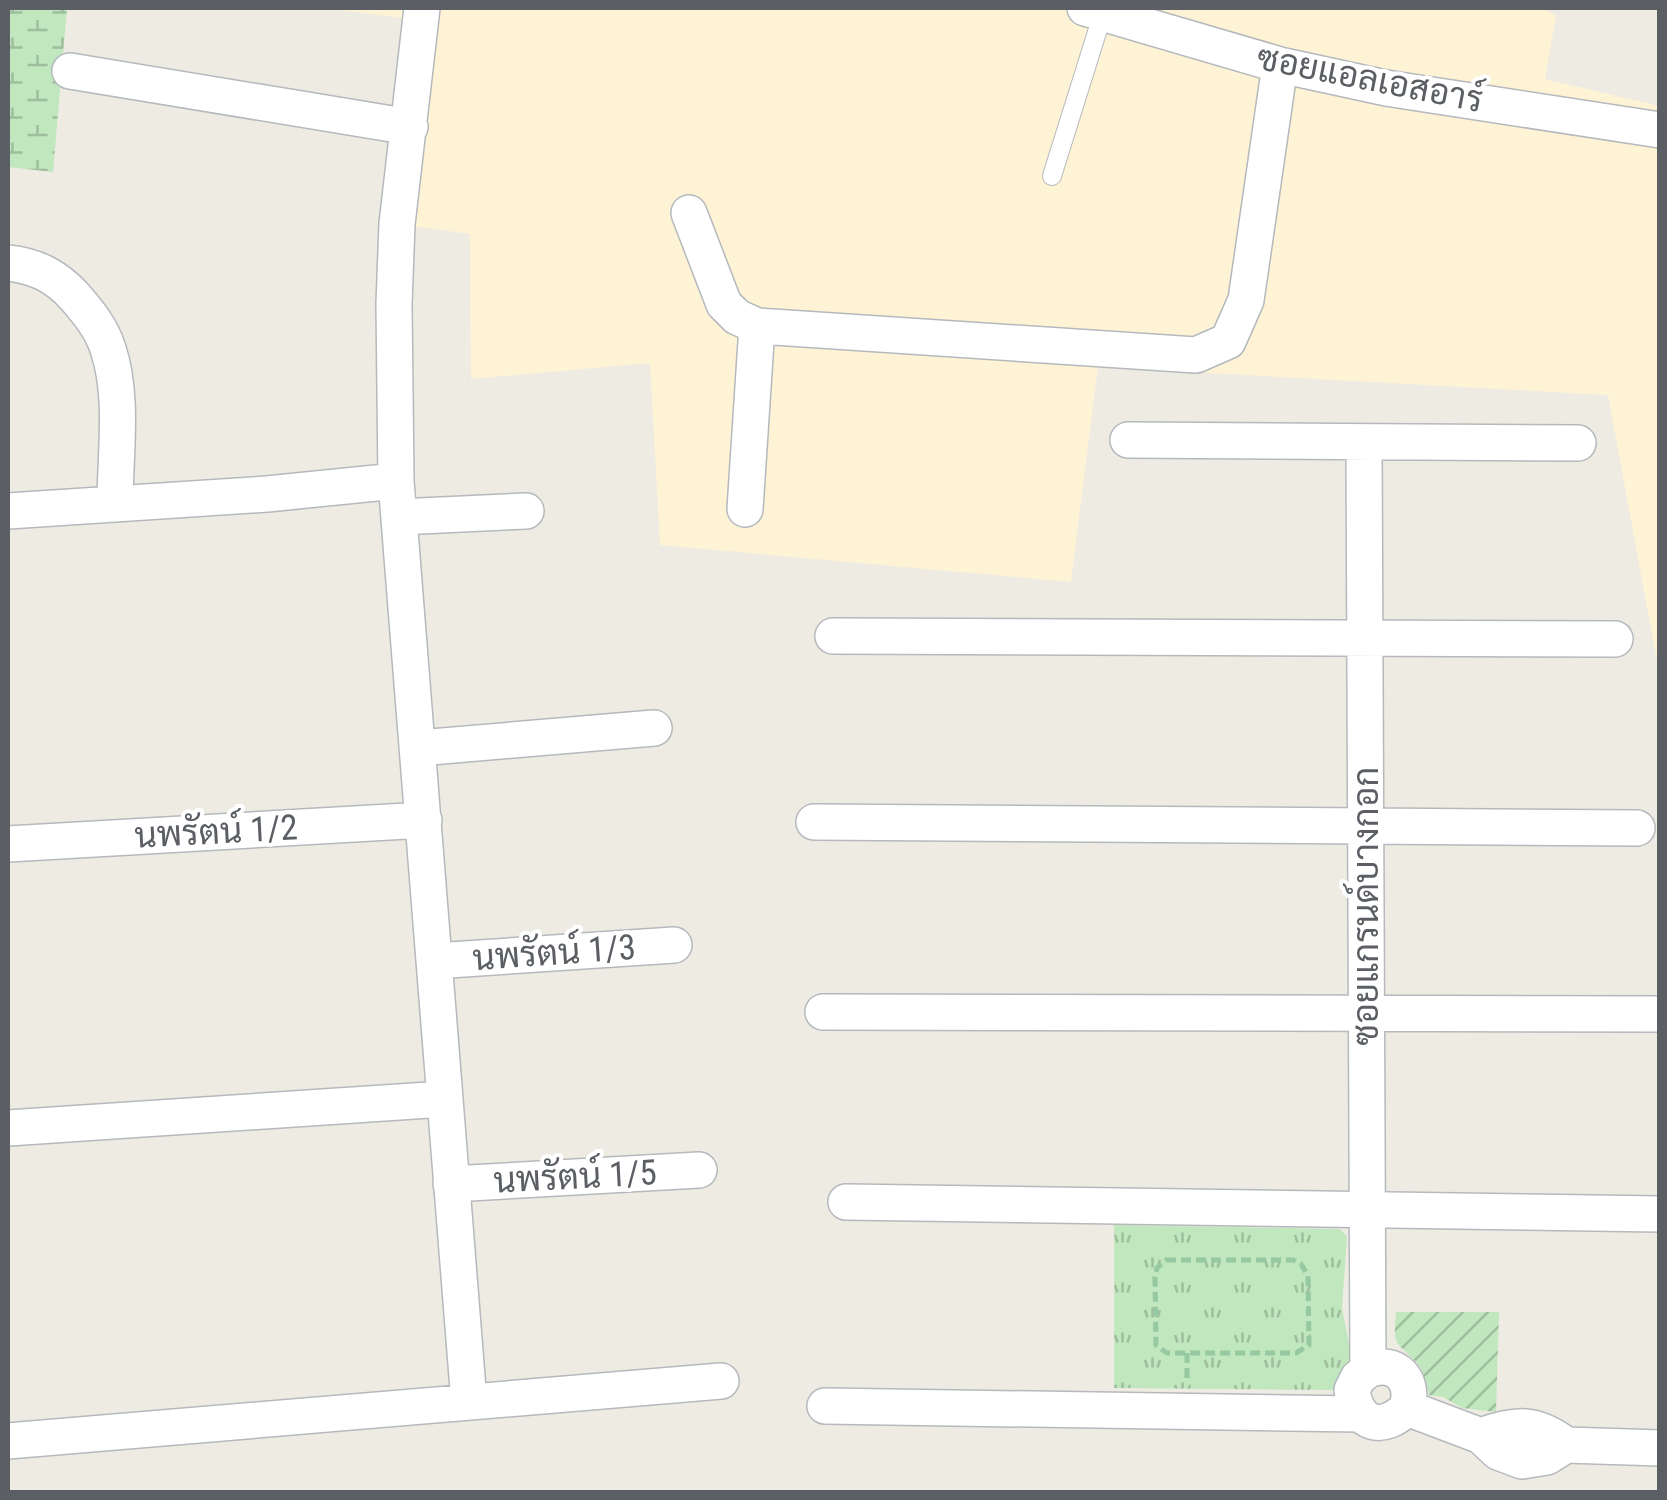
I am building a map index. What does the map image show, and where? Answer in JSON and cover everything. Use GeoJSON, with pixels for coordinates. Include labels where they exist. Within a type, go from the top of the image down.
{"type":"FeatureCollection","features":[{"type":"Feature","properties":{"kind":"street"},"geometry":{"type":"LineString","coordinates":[[422,8],[397,224],[396,481],[469,1402]]}},
{"type":"Feature","properties":{"kind":"street","name":"ซอยแอลเอสอาร์"},"geometry":{"type":"LineString","coordinates":[[1114,12],[1280,65],[1386,88],[1660,130]]}},
{"type":"Feature","properties":{"kind":"street"},"geometry":{"type":"LineString","coordinates":[[689,213],[724,304],[737,317],[757,326],[1196,355],[1228,341],[1246,300],[1280,65]]}},
{"type":"Feature","properties":{"kind":"street"},"geometry":{"type":"LineString","coordinates":[[70,71],[410,127]]}},
{"type":"Feature","properties":{"kind":"street"},"geometry":{"type":"LineString","coordinates":[[8,264],[26,265],[59,279],[91,315],[108,348],[115,390],[115,504]]}},
{"type":"Feature","properties":{"kind":"street"},"geometry":{"type":"LineString","coordinates":[[745,509],[757,326]]}},
{"type":"Feature","properties":{"kind":"street"},"geometry":{"type":"LineString","coordinates":[[1128,440],[1578,444]]}},
{"type":"Feature","properties":{"kind":"street","name":"ซอยแกรนด์บางกอก"},"geometry":{"type":"LineString","coordinates":[[1360,1414],[1352,1390],[1368,1370],[1364,442]]}},
{"type":"Feature","properties":{"kind":"street"},"geometry":{"type":"LineString","coordinates":[[8,511],[396,481]]}},
{"type":"Feature","properties":{"kind":"street"},"geometry":{"type":"LineString","coordinates":[[399,518],[526,511]]}},
{"type":"Feature","properties":{"kind":"street"},"geometry":{"type":"LineString","coordinates":[[833,636],[1615,640]]}},
{"type":"Feature","properties":{"kind":"street"},"geometry":{"type":"LineString","coordinates":[[418,748],[654,728]]}},
{"type":"Feature","properties":{"kind":"street","name":"นพรัตน์ 1/2"},"geometry":{"type":"LineString","coordinates":[[8,844],[424,820]]}},
{"type":"Feature","properties":{"kind":"street"},"geometry":{"type":"LineString","coordinates":[[814,822],[1638,828]]}},
{"type":"Feature","properties":{"kind":"street","name":"นพรัตน์ 1/3"},"geometry":{"type":"LineString","coordinates":[[434,962],[674,945]]}},
{"type":"Feature","properties":{"kind":"street"},"geometry":{"type":"LineString","coordinates":[[823,1012],[1660,1014]]}},
{"type":"Feature","properties":{"kind":"street"},"geometry":{"type":"LineString","coordinates":[[8,1128],[444,1099]]}},
{"type":"Feature","properties":{"kind":"street","name":"นพรัตน์ 1/5"},"geometry":{"type":"LineString","coordinates":[[451,1184],[699,1170]]}},
{"type":"Feature","properties":{"kind":"street"},"geometry":{"type":"LineString","coordinates":[[846,1202],[1660,1214]]}},
{"type":"Feature","properties":{"kind":"street"},"geometry":{"type":"LineString","coordinates":[[825,1406],[1360,1414],[1372,1422],[1385,1423],[1407,1408],[1408,1384],[1400,1372],[1378,1366],[1368,1370]]}},
{"type":"Feature","properties":{"kind":"street"},"geometry":{"type":"LineString","coordinates":[[8,1441],[722,1381]]}},
{"type":"Feature","properties":{"kind":"street"},"geometry":{"type":"LineString","coordinates":[[1407,1408],[1481,1436],[1508,1426],[1526,1425],[1550,1433],[1566,1445],[1660,1448]]}},
{"type":"Feature","properties":{"kind":"lane"},"geometry":{"type":"LineString","coordinates":[[1052,176],[1114,12]]}},
{"type":"Feature","properties":{"kind":"path"},"geometry":{"type":"LineString","coordinates":[[1166,1260],[1186,1260],[1293,1260],[1302,1264],[1308,1276],[1309,1345],[1296,1354],[1161,1350],[1156,1345],[1158,1268],[1166,1260]]}},
{"type":"Feature","properties":{"kind":"shaded area"},"geometry":{"type":"Polygon","coordinates":[[[325,8],[1542,8],[1556,16],[1545,79],[1659,106],[1659,672],[1608,395],[1098,367],[1071,582],[660,545],[650,363],[471,379],[470,234],[397,224],[409,19],[325,8]]]}},
{"type":"Feature","properties":{"kind":"green space"},"geometry":{"type":"Polygon","coordinates":[[[8,8],[67,8],[53,172],[8,167],[8,8]]]}},
{"type":"Feature","properties":{"kind":"green space"},"geometry":{"type":"Polygon","coordinates":[[[1114,1225],[1340,1229],[1347,1237],[1342,1308],[1353,1365],[1333,1390],[1114,1388],[1114,1225]]]}},
{"type":"Feature","properties":{"kind":"green space"},"geometry":{"type":"Polygon","coordinates":[[[1396,1312],[1499,1312],[1496,1412],[1462,1408],[1443,1397],[1429,1395],[1420,1367],[1397,1342],[1396,1312]]]}}]}
